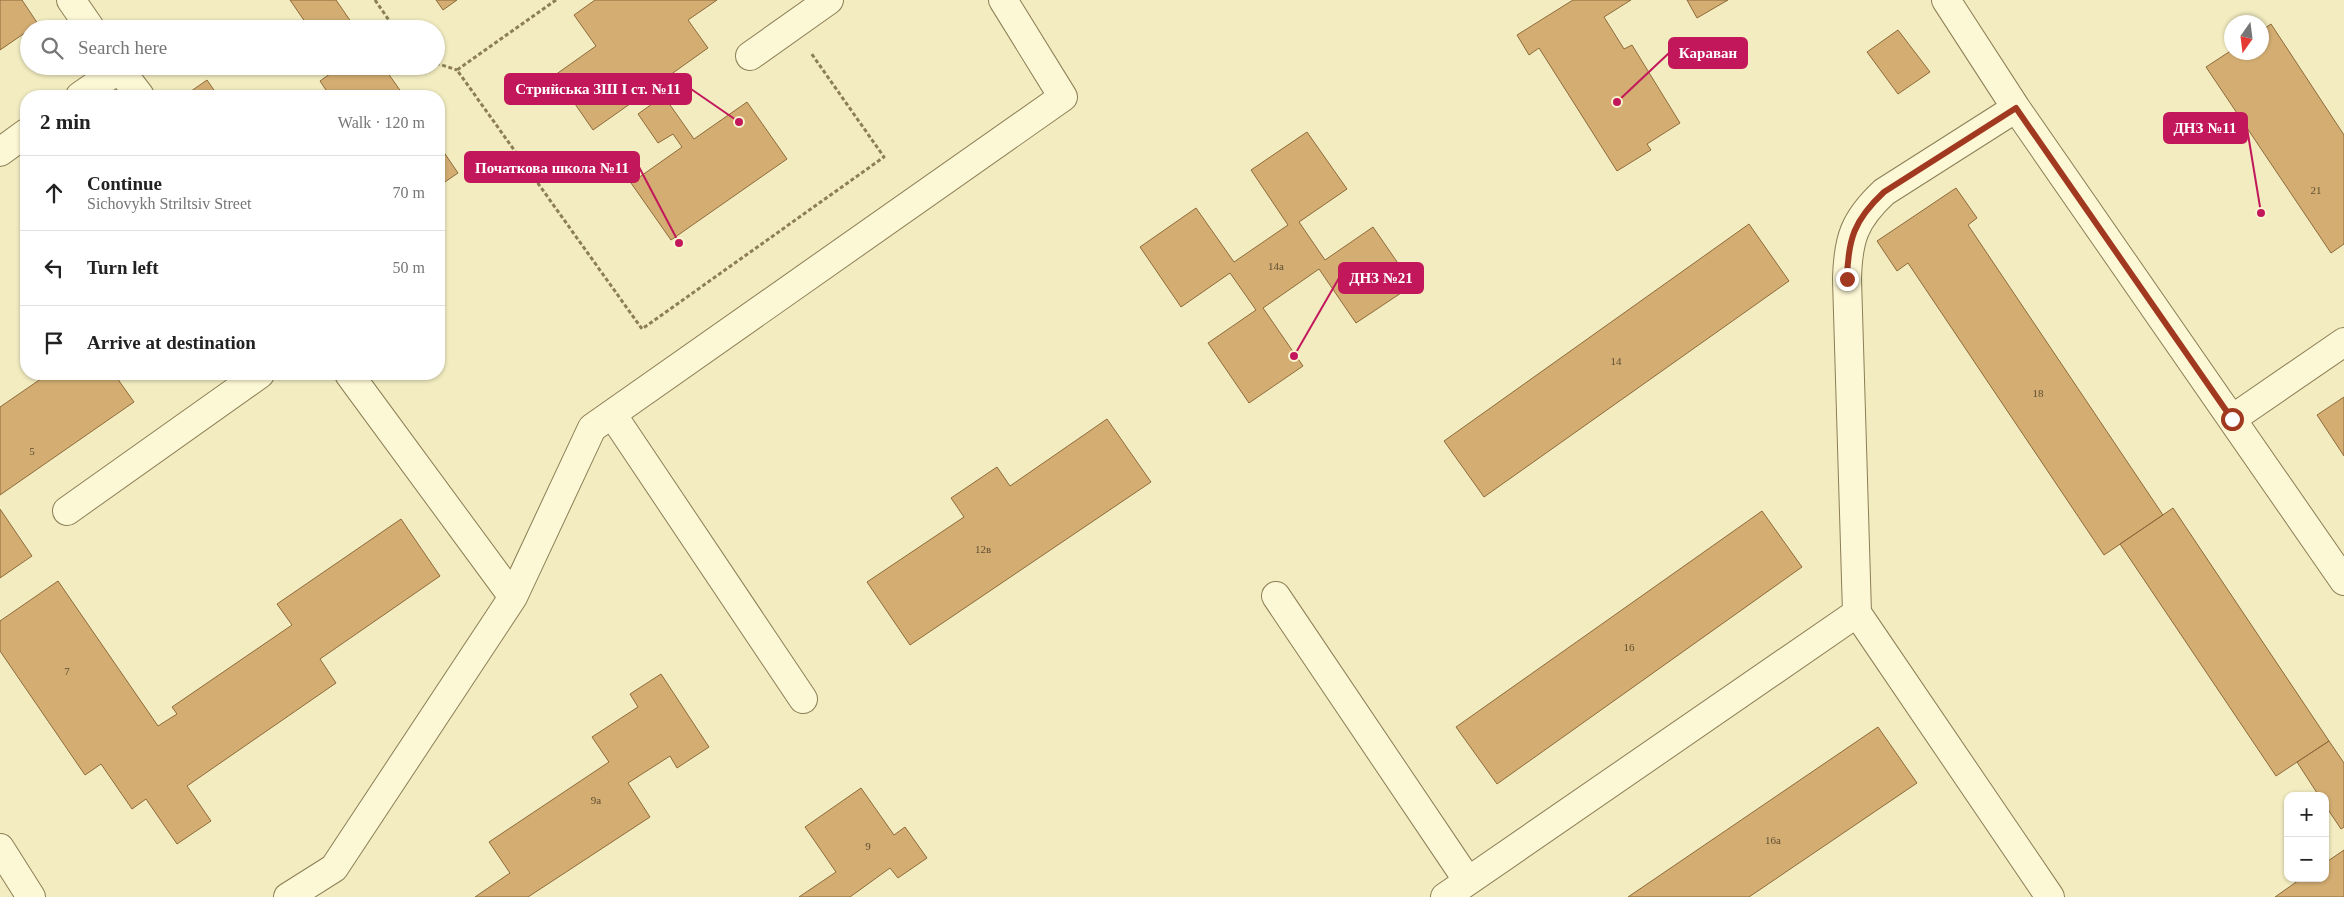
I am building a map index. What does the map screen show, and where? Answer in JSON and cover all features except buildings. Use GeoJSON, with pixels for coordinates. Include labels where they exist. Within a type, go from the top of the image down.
{"type":"FeatureCollection","features":[{"type":"Feature","properties":{"kind":"street"},"geometry":{"type":"LineString","coordinates":[[71,0],[85,20]]}},
{"type":"Feature","properties":{"kind":"street"},"geometry":{"type":"LineString","coordinates":[[750,56],[829,0]]}},
{"type":"Feature","properties":{"kind":"street"},"geometry":{"type":"LineString","coordinates":[[288,897],[334,868],[513,597],[592,428],[1063,97],[1003,0]]}},
{"type":"Feature","properties":{"kind":"street"},"geometry":{"type":"LineString","coordinates":[[1946,0],[2016,108],[2344,581]]}},
{"type":"Feature","properties":{"kind":"street"},"geometry":{"type":"LineString","coordinates":[[88,90],[108,75]]}},
{"type":"Feature","properties":{"kind":"street"},"geometry":{"type":"LineString","coordinates":[[124,75],[135,90]]}},
{"type":"Feature","properties":{"kind":"street"},"geometry":{"type":"LineString","coordinates":[[2016,108],[1884,192],[1866,209],[1854,230],[1848,253],[1847,279],[1857,613],[2050,897]]}},
{"type":"Feature","properties":{"kind":"street"},"geometry":{"type":"LineString","coordinates":[[0,152],[20,137]]}},
{"type":"Feature","properties":{"kind":"street"},"geometry":{"type":"LineString","coordinates":[[2232,419],[2344,342]]}},
{"type":"Feature","properties":{"kind":"street"},"geometry":{"type":"LineString","coordinates":[[66,511],[252,380]]}},
{"type":"Feature","properties":{"kind":"street"},"geometry":{"type":"LineString","coordinates":[[353,380],[513,597]]}},
{"type":"Feature","properties":{"kind":"street"},"geometry":{"type":"LineString","coordinates":[[612,414],[803,699]]}},
{"type":"Feature","properties":{"kind":"street"},"geometry":{"type":"LineString","coordinates":[[1276,596],[1468,881]]}},
{"type":"Feature","properties":{"kind":"street"},"geometry":{"type":"LineString","coordinates":[[1445,897],[1857,613]]}},
{"type":"Feature","properties":{"kind":"street"},"geometry":{"type":"LineString","coordinates":[[0,848],[31,897]]}},
{"type":"Feature","properties":{"kind":"path"},"geometry":{"type":"LineString","coordinates":[[375,0],[389,20]]}},
{"type":"Feature","properties":{"kind":"path"},"geometry":{"type":"LineString","coordinates":[[457,70],[556,0]]}},
{"type":"Feature","properties":{"kind":"path"},"geometry":{"type":"LineString","coordinates":[[445,65],[457,70],[642,329],[884,157],[792,26]]}},
{"type":"Feature","properties":{"kind":"place","name":"Караван"},"geometry":{"type":"Point","coordinates":[1617,102]}},
{"type":"Feature","properties":{"kind":"place","name":"Стрийська ЗШ I ст. №11"},"geometry":{"type":"Point","coordinates":[739,122]}},
{"type":"Feature","properties":{"kind":"place","name":"ДНЗ №11"},"geometry":{"type":"Point","coordinates":[2261,213]}},
{"type":"Feature","properties":{"kind":"place","name":"Початкова школа №11"},"geometry":{"type":"Point","coordinates":[679,243]}},
{"type":"Feature","properties":{"kind":"place","name":"ДНЗ №21"},"geometry":{"type":"Point","coordinates":[1294,356]}},
{"type":"Feature","properties":{"kind":"route"},"geometry":{"type":"LineString","coordinates":[[1847,279],[1848,253],[1854,230],[1866,209],[1884,192],[2016,108],[2232,419]]}}]}
